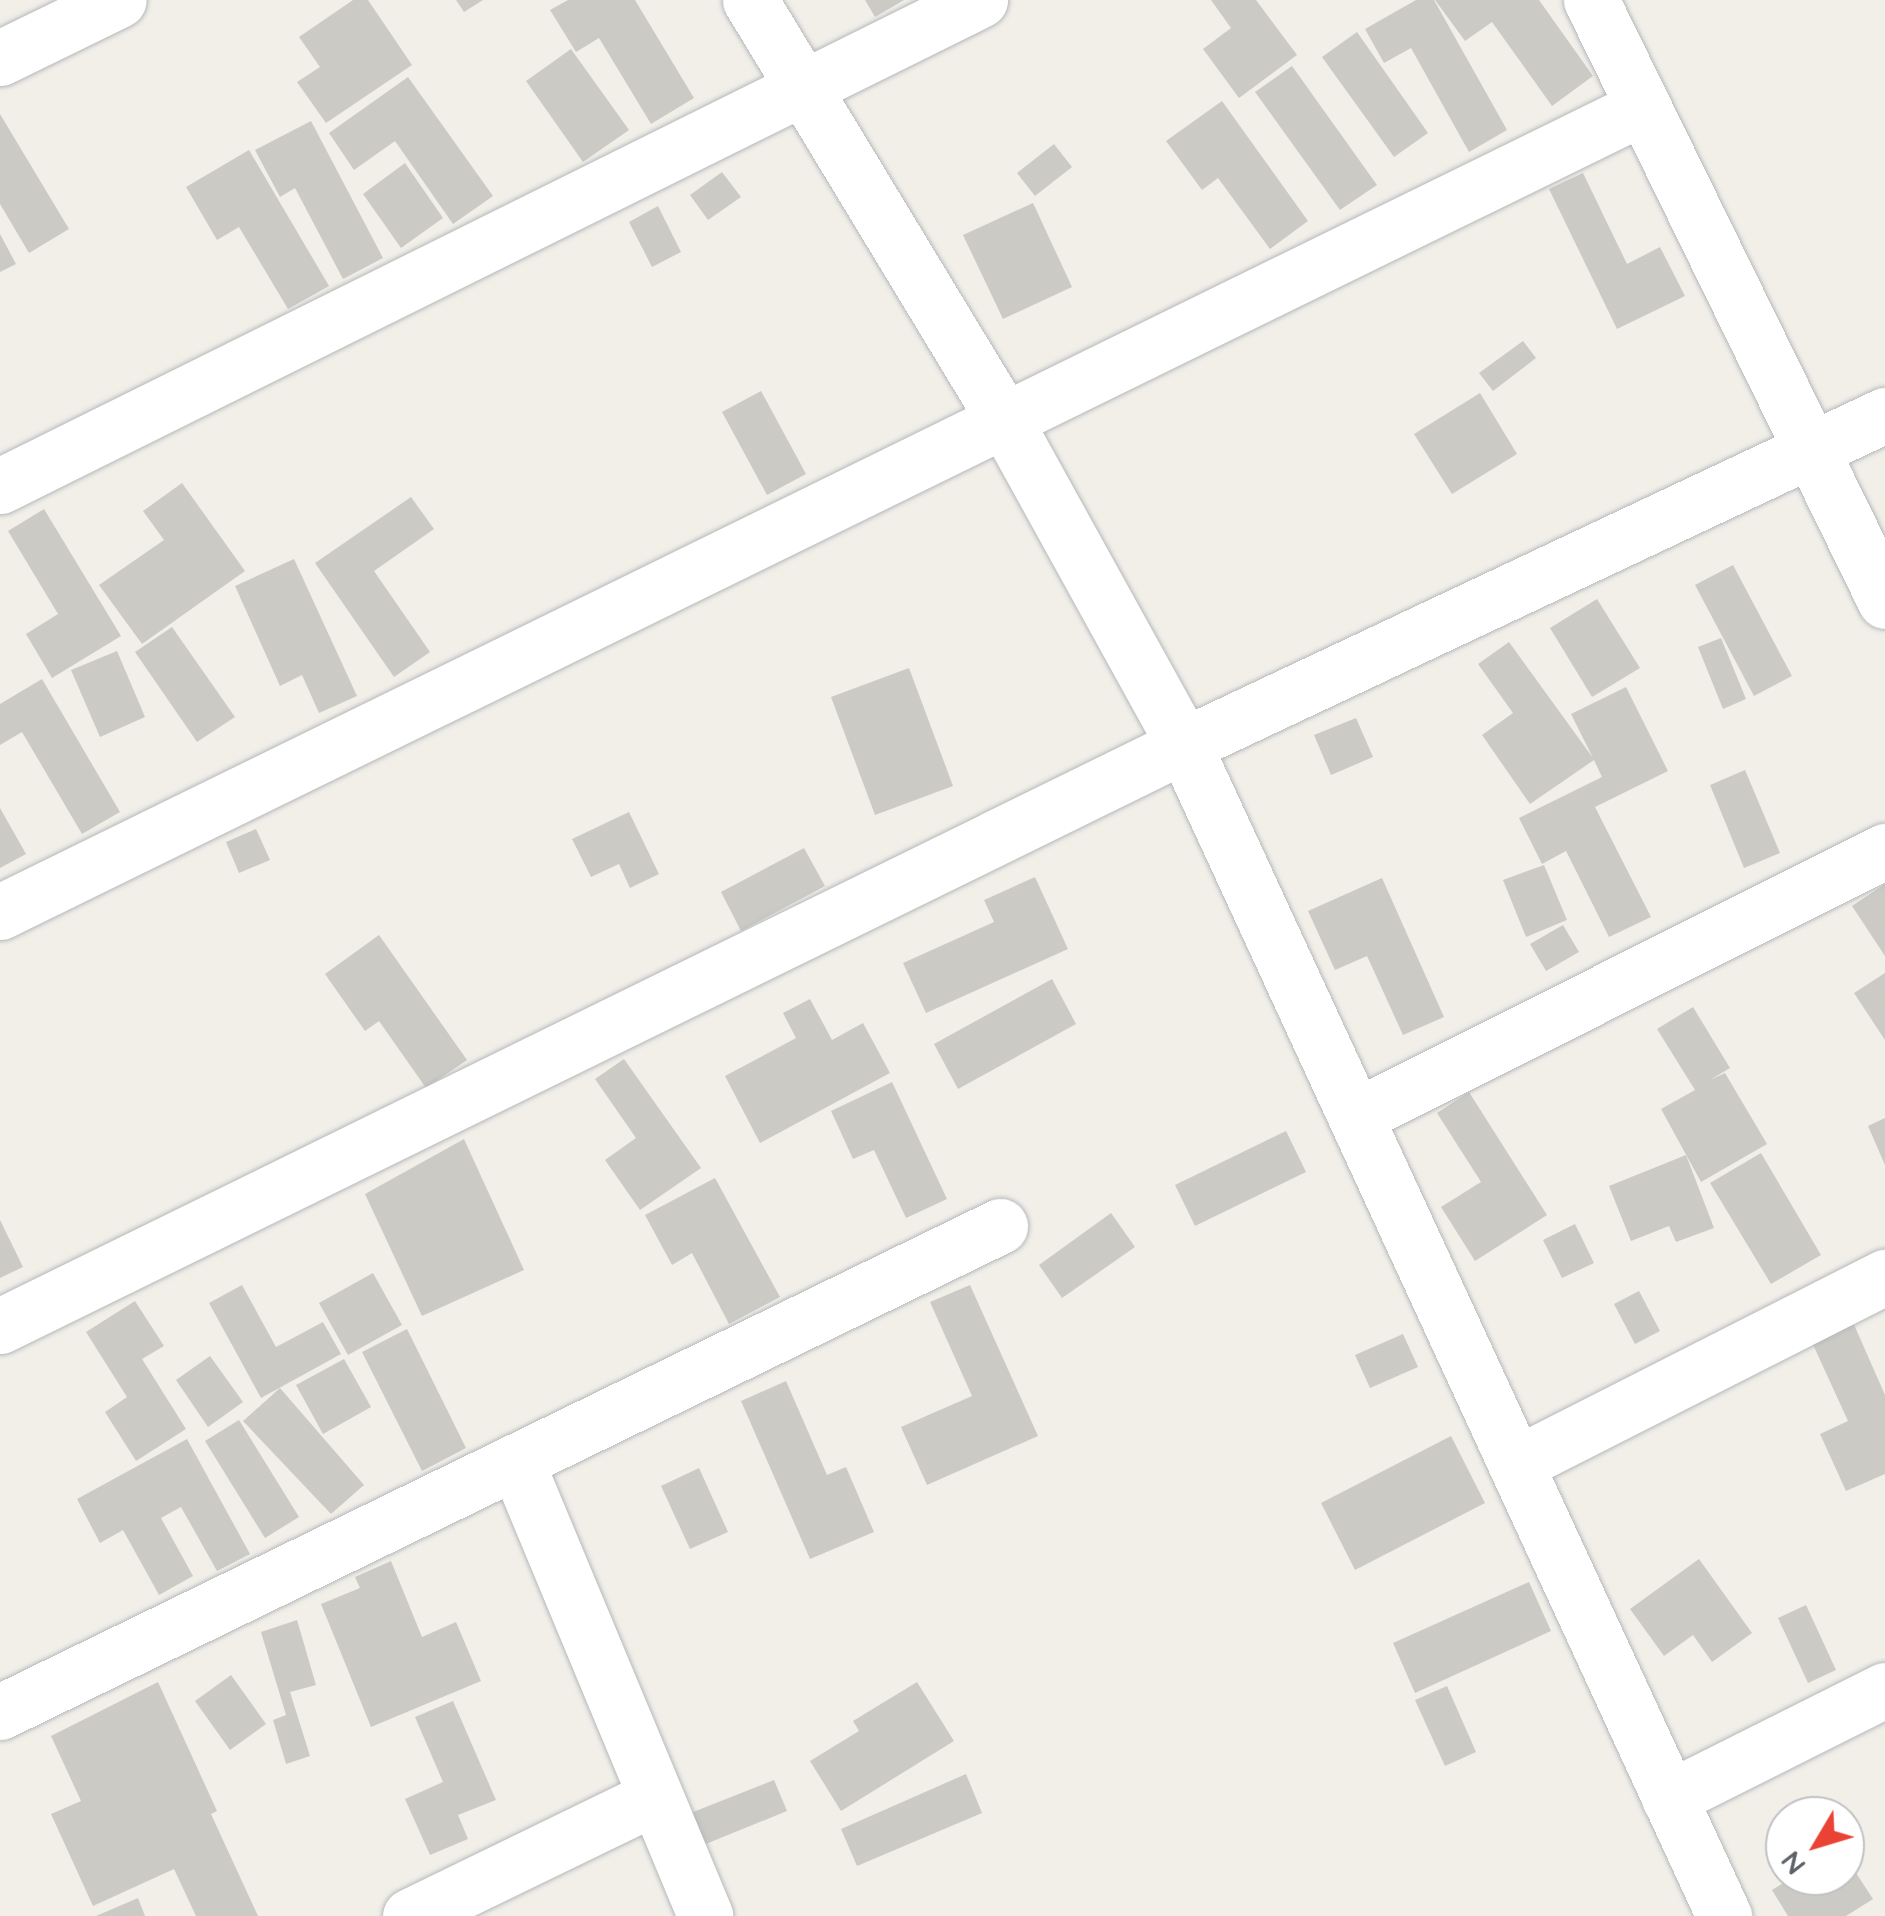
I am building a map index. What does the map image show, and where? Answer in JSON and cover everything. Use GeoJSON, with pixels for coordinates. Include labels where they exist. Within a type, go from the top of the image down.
{"type":"FeatureCollection","features":[{"type":"Feature","properties":{"kind":"street"},"geometry":{"type":"LineString","coordinates":[[0,58],[119,0]]}},
{"type":"Feature","properties":{"kind":"street"},"geometry":{"type":"LineString","coordinates":[[750,0],[800,90],[1004,420],[1184,746],[1724,1916]]}},
{"type":"Feature","properties":{"kind":"street"},"geometry":{"type":"LineString","coordinates":[[0,486],[980,0]]}},
{"type":"Feature","properties":{"kind":"street"},"geometry":{"type":"LineString","coordinates":[[1591,0],[1885,601]]}},
{"type":"Feature","properties":{"kind":"street"},"geometry":{"type":"LineString","coordinates":[[0,912],[1641,108]]}},
{"type":"Feature","properties":{"kind":"street"},"geometry":{"type":"LineString","coordinates":[[0,1326],[1184,746],[1885,415]]}},
{"type":"Feature","properties":{"kind":"street"},"geometry":{"type":"LineString","coordinates":[[1356,1116],[1885,851]]}},
{"type":"Feature","properties":{"kind":"street"},"geometry":{"type":"LineString","coordinates":[[0,1712],[1000,1226]]}},
{"type":"Feature","properties":{"kind":"street"},"geometry":{"type":"LineString","coordinates":[[1516,1464],[1885,1277]]}},
{"type":"Feature","properties":{"kind":"street"},"geometry":{"type":"LineString","coordinates":[[516,1461],[705,1916]]}},
{"type":"Feature","properties":{"kind":"street"},"geometry":{"type":"LineString","coordinates":[[1669,1798],[1885,1690]]}},
{"type":"Feature","properties":{"kind":"street"},"geometry":{"type":"LineString","coordinates":[[410,1916],[655,1797]]}},
{"type":"Feature","properties":{"kind":"building"},"geometry":{"type":"Polygon","coordinates":[[[353,0],[368,0],[412,65],[326,123],[297,82],[320,67],[299,37],[353,0]]]}},
{"type":"Feature","properties":{"kind":"building"},"geometry":{"type":"Polygon","coordinates":[[[456,0],[483,0],[464,12],[456,0]]]}},
{"type":"Feature","properties":{"kind":"building"},"geometry":{"type":"Polygon","coordinates":[[[568,0],[635,0],[694,98],[651,124],[599,38],[576,52],[550,10],[568,0]]]}},
{"type":"Feature","properties":{"kind":"building"},"geometry":{"type":"Polygon","coordinates":[[[865,0],[904,0],[875,17],[865,0]]]}},
{"type":"Feature","properties":{"kind":"building"},"geometry":{"type":"Polygon","coordinates":[[[1211,0],[1256,0],[1297,55],[1239,98],[1203,49],[1231,28],[1211,0]]]}},
{"type":"Feature","properties":{"kind":"building"},"geometry":{"type":"Polygon","coordinates":[[[1416,0],[1434,0],[1507,130],[1469,152],[1411,48],[1384,63],[1365,29],[1416,0]]]}},
{"type":"Feature","properties":{"kind":"building"},"geometry":{"type":"Polygon","coordinates":[[[1435,0],[1539,0],[1593,76],[1552,106],[1492,22],[1465,41],[1435,0]]]}},
{"type":"Feature","properties":{"kind":"building"},"geometry":{"type":"Polygon","coordinates":[[[1357,32],[1428,133],[1394,157],[1322,57],[1357,32]]]}},
{"type":"Feature","properties":{"kind":"building"},"geometry":{"type":"Polygon","coordinates":[[[571,49],[629,130],[583,162],[526,81],[571,49]]]}},
{"type":"Feature","properties":{"kind":"building"},"geometry":{"type":"Polygon","coordinates":[[[1292,66],[1377,185],[1340,210],[1255,92],[1292,66]]]}},
{"type":"Feature","properties":{"kind":"building"},"geometry":{"type":"Polygon","coordinates":[[[408,77],[493,196],[453,224],[395,141],[354,170],[329,133],[408,77]]]}},
{"type":"Feature","properties":{"kind":"building"},"geometry":{"type":"Polygon","coordinates":[[[1222,101],[1308,221],[1270,249],[1218,178],[1202,190],[1166,141],[1222,101]]]}},
{"type":"Feature","properties":{"kind":"building"},"geometry":{"type":"Polygon","coordinates":[[[0,114],[69,229],[29,253],[0,204],[0,114]]]}},
{"type":"Feature","properties":{"kind":"building"},"geometry":{"type":"Polygon","coordinates":[[[311,121],[383,258],[343,279],[295,188],[280,197],[255,150],[311,121]]]}},
{"type":"Feature","properties":{"kind":"building"},"geometry":{"type":"Polygon","coordinates":[[[1054,144],[1072,167],[1035,196],[1017,173],[1054,144]]]}},
{"type":"Feature","properties":{"kind":"building"},"geometry":{"type":"Polygon","coordinates":[[[249,150],[329,286],[288,309],[239,227],[217,240],[186,187],[249,150]]]}},
{"type":"Feature","properties":{"kind":"building"},"geometry":{"type":"Polygon","coordinates":[[[405,163],[443,218],[401,248],[363,194],[405,163]]]}},
{"type":"Feature","properties":{"kind":"building"},"geometry":{"type":"Polygon","coordinates":[[[722,172],[741,197],[708,220],[690,195],[722,172]]]}},
{"type":"Feature","properties":{"kind":"building"},"geometry":{"type":"Polygon","coordinates":[[[1583,173],[1627,264],[1660,247],[1685,296],[1617,329],[1549,189],[1583,173]]]}},
{"type":"Feature","properties":{"kind":"building"},"geometry":{"type":"Polygon","coordinates":[[[1033,203],[1072,287],[1003,319],[963,235],[1033,203]]]}},
{"type":"Feature","properties":{"kind":"building"},"geometry":{"type":"Polygon","coordinates":[[[658,206],[681,252],[652,267],[629,222],[658,206]]]}},
{"type":"Feature","properties":{"kind":"building"},"geometry":{"type":"Polygon","coordinates":[[[0,234],[16,264],[0,272],[0,234]]]}},
{"type":"Feature","properties":{"kind":"building"},"geometry":{"type":"Polygon","coordinates":[[[1523,341],[1536,358],[1493,391],[1479,373],[1523,341]]]}},
{"type":"Feature","properties":{"kind":"building"},"geometry":{"type":"Polygon","coordinates":[[[761,391],[806,474],[767,495],[722,412],[761,391]]]}},
{"type":"Feature","properties":{"kind":"building"},"geometry":{"type":"Polygon","coordinates":[[[1480,393],[1517,454],[1452,494],[1414,434],[1480,393]]]}},
{"type":"Feature","properties":{"kind":"building"},"geometry":{"type":"Polygon","coordinates":[[[182,483],[245,571],[142,644],[99,585],[164,540],[143,511],[182,483]]]}},
{"type":"Feature","properties":{"kind":"building"},"geometry":{"type":"Polygon","coordinates":[[[411,497],[434,529],[374,571],[430,652],[394,677],[315,563],[411,497]]]}},
{"type":"Feature","properties":{"kind":"building"},"geometry":{"type":"Polygon","coordinates":[[[44,509],[121,636],[52,678],[26,634],[58,614],[8,531],[44,509]]]}},
{"type":"Feature","properties":{"kind":"building"},"geometry":{"type":"Polygon","coordinates":[[[294,559],[357,696],[319,713],[302,675],[280,686],[235,586],[294,559]]]}},
{"type":"Feature","properties":{"kind":"building"},"geometry":{"type":"Polygon","coordinates":[[[1733,565],[1792,676],[1754,696],[1695,585],[1733,565]]]}},
{"type":"Feature","properties":{"kind":"building"},"geometry":{"type":"Polygon","coordinates":[[[1597,599],[1640,668],[1592,697],[1550,628],[1597,599]]]}},
{"type":"Feature","properties":{"kind":"building"},"geometry":{"type":"Polygon","coordinates":[[[172,627],[235,717],[197,742],[135,652],[172,627]]]}},
{"type":"Feature","properties":{"kind":"building"},"geometry":{"type":"Polygon","coordinates":[[[1721,638],[1746,699],[1723,709],[1698,647],[1721,638]]]}},
{"type":"Feature","properties":{"kind":"building"},"geometry":{"type":"Polygon","coordinates":[[[1509,642],[1593,758],[1571,714],[1626,687],[1668,771],[1595,807],[1651,917],[1609,937],[1566,851],[1542,864],[1519,818],[1602,777],[1594,760],[1530,804],[1482,735],[1513,713],[1478,664],[1509,642]]]}},
{"type":"Feature","properties":{"kind":"building"},"geometry":{"type":"Polygon","coordinates":[[[117,651],[145,717],[100,737],[71,670],[117,651]]]}},
{"type":"Feature","properties":{"kind":"building"},"geometry":{"type":"Polygon","coordinates":[[[909,668],[953,786],[875,815],[831,697],[909,668]]]}},
{"type":"Feature","properties":{"kind":"building"},"geometry":{"type":"Polygon","coordinates":[[[42,679],[120,812],[82,834],[22,732],[0,745],[0,704],[42,679]]]}},
{"type":"Feature","properties":{"kind":"building"},"geometry":{"type":"Polygon","coordinates":[[[1356,718],[1373,757],[1331,775],[1314,735],[1356,718]]]}},
{"type":"Feature","properties":{"kind":"building"},"geometry":{"type":"Polygon","coordinates":[[[1745,770],[1780,853],[1744,868],[1710,785],[1745,770]]]}},
{"type":"Feature","properties":{"kind":"building"},"geometry":{"type":"Polygon","coordinates":[[[0,808],[26,854],[0,868],[0,808]]]}},
{"type":"Feature","properties":{"kind":"building"},"geometry":{"type":"Polygon","coordinates":[[[629,812],[659,874],[630,888],[619,864],[591,877],[572,839],[629,812]]]}},
{"type":"Feature","properties":{"kind":"building"},"geometry":{"type":"Polygon","coordinates":[[[256,829],[270,860],[239,873],[226,842],[256,829]]]}},
{"type":"Feature","properties":{"kind":"building"},"geometry":{"type":"Polygon","coordinates":[[[804,848],[825,886],[741,931],[721,892],[804,848]]]}},
{"type":"Feature","properties":{"kind":"building"},"geometry":{"type":"Polygon","coordinates":[[[1544,865],[1567,920],[1526,937],[1503,880],[1544,865]]]}},
{"type":"Feature","properties":{"kind":"building"},"geometry":{"type":"Polygon","coordinates":[[[1035,877],[1068,949],[926,1013],[903,963],[994,922],[984,900],[1035,877]]]}},
{"type":"Feature","properties":{"kind":"building"},"geometry":{"type":"Polygon","coordinates":[[[1382,878],[1444,1017],[1403,1035],[1367,956],[1335,970],[1308,911],[1382,878]]]}},
{"type":"Feature","properties":{"kind":"building"},"geometry":{"type":"Polygon","coordinates":[[[1885,884],[1885,956],[1852,906],[1885,884]]]}},
{"type":"Feature","properties":{"kind":"building"},"geometry":{"type":"Polygon","coordinates":[[[1563,925],[1579,952],[1546,971],[1530,944],[1563,925]]]}},
{"type":"Feature","properties":{"kind":"building"},"geometry":{"type":"Polygon","coordinates":[[[379,935],[467,1060],[426,1088],[379,1021],[365,1031],[325,974],[379,935]]]}},
{"type":"Feature","properties":{"kind":"building"},"geometry":{"type":"Polygon","coordinates":[[[1885,973],[1885,1040],[1854,993],[1885,973]]]}},
{"type":"Feature","properties":{"kind":"building"},"geometry":{"type":"Polygon","coordinates":[[[1052,979],[1076,1024],[958,1089],[934,1044],[1052,979]]]}},
{"type":"Feature","properties":{"kind":"building"},"geometry":{"type":"Polygon","coordinates":[[[810,999],[832,1040],[863,1023],[890,1073],[760,1143],[725,1076],[796,1038],[783,1013],[810,999]]]}},
{"type":"Feature","properties":{"kind":"building"},"geometry":{"type":"Polygon","coordinates":[[[1693,1007],[1730,1068],[1710,1080],[1725,1073],[1767,1144],[1701,1182],[1661,1109],[1695,1090],[1657,1029],[1693,1007]]]}},
{"type":"Feature","properties":{"kind":"building"},"geometry":{"type":"Polygon","coordinates":[[[624,1059],[701,1168],[640,1210],[605,1160],[636,1138],[595,1079],[624,1059]]]}},
{"type":"Feature","properties":{"kind":"building"},"geometry":{"type":"Polygon","coordinates":[[[892,1082],[947,1199],[906,1218],[874,1150],[853,1159],[831,1111],[892,1082]]]}},
{"type":"Feature","properties":{"kind":"building"},"geometry":{"type":"Polygon","coordinates":[[[1469,1092],[1547,1215],[1475,1261],[1441,1207],[1481,1182],[1437,1113],[1469,1092]]]}},
{"type":"Feature","properties":{"kind":"building"},"geometry":{"type":"Polygon","coordinates":[[[1885,1118],[1885,1165],[1868,1126],[1885,1118]]]}},
{"type":"Feature","properties":{"kind":"building"},"geometry":{"type":"Polygon","coordinates":[[[1286,1131],[1306,1172],[1195,1226],[1175,1185],[1286,1131]]]}},
{"type":"Feature","properties":{"kind":"building"},"geometry":{"type":"Polygon","coordinates":[[[464,1139],[524,1270],[422,1316],[365,1194],[464,1139]]]}},
{"type":"Feature","properties":{"kind":"building"},"geometry":{"type":"Polygon","coordinates":[[[1761,1153],[1821,1255],[1771,1284],[1710,1183],[1761,1153]]]}},
{"type":"Feature","properties":{"kind":"building"},"geometry":{"type":"Polygon","coordinates":[[[1686,1155],[1714,1228],[1676,1242],[1669,1226],[1631,1241],[1609,1186],[1686,1155]]]}},
{"type":"Feature","properties":{"kind":"building"},"geometry":{"type":"Polygon","coordinates":[[[715,1178],[780,1297],[729,1324],[692,1253],[672,1265],[645,1215],[715,1178]]]}},
{"type":"Feature","properties":{"kind":"building"},"geometry":{"type":"Polygon","coordinates":[[[1111,1213],[1135,1247],[1062,1298],[1039,1265],[1111,1213]]]}},
{"type":"Feature","properties":{"kind":"building"},"geometry":{"type":"Polygon","coordinates":[[[0,1220],[23,1267],[0,1278],[0,1220]]]}},
{"type":"Feature","properties":{"kind":"building"},"geometry":{"type":"Polygon","coordinates":[[[1575,1224],[1594,1263],[1562,1278],[1543,1240],[1575,1224]]]}},
{"type":"Feature","properties":{"kind":"building"},"geometry":{"type":"Polygon","coordinates":[[[373,1273],[402,1325],[348,1355],[319,1303],[373,1273]]]}},
{"type":"Feature","properties":{"kind":"building"},"geometry":{"type":"Polygon","coordinates":[[[242,1285],[276,1347],[323,1322],[341,1354],[261,1398],[209,1303],[242,1285]]]}},
{"type":"Feature","properties":{"kind":"building"},"geometry":{"type":"Polygon","coordinates":[[[970,1285],[1038,1436],[927,1485],[901,1427],[972,1396],[930,1302],[970,1285]]]}},
{"type":"Feature","properties":{"kind":"building"},"geometry":{"type":"Polygon","coordinates":[[[1639,1291],[1660,1331],[1635,1344],[1614,1304],[1639,1291]]]}},
{"type":"Feature","properties":{"kind":"building"},"geometry":{"type":"Polygon","coordinates":[[[135,1301],[164,1346],[142,1359],[186,1429],[136,1461],[105,1412],[127,1397],[86,1332],[135,1301]]]}},
{"type":"Feature","properties":{"kind":"building"},"geometry":{"type":"Polygon","coordinates":[[[1852,1320],[1885,1395],[1885,1474],[1846,1491],[1820,1434],[1848,1421],[1810,1338],[1852,1320]]]}},
{"type":"Feature","properties":{"kind":"building"},"geometry":{"type":"Polygon","coordinates":[[[407,1329],[466,1448],[422,1471],[362,1352],[407,1329]]]}},
{"type":"Feature","properties":{"kind":"building"},"geometry":{"type":"Polygon","coordinates":[[[1403,1334],[1418,1367],[1370,1388],[1355,1355],[1403,1334]]]}},
{"type":"Feature","properties":{"kind":"building"},"geometry":{"type":"Polygon","coordinates":[[[210,1356],[243,1402],[208,1427],[176,1380],[210,1356]]]}},
{"type":"Feature","properties":{"kind":"building"},"geometry":{"type":"Polygon","coordinates":[[[344,1359],[371,1407],[323,1434],[296,1385],[344,1359]]]}},
{"type":"Feature","properties":{"kind":"building"},"geometry":{"type":"Polygon","coordinates":[[[786,1381],[827,1475],[846,1467],[874,1532],[810,1559],[741,1401],[786,1381]]]}},
{"type":"Feature","properties":{"kind":"building"},"geometry":{"type":"Polygon","coordinates":[[[280,1388],[364,1485],[331,1514],[243,1421],[280,1388]]]}},
{"type":"Feature","properties":{"kind":"building"},"geometry":{"type":"Polygon","coordinates":[[[239,1420],[299,1517],[265,1538],[205,1441],[239,1420]]]}},
{"type":"Feature","properties":{"kind":"building"},"geometry":{"type":"Polygon","coordinates":[[[1451,1436],[1485,1503],[1355,1570],[1321,1503],[1451,1436]]]}},
{"type":"Feature","properties":{"kind":"building"},"geometry":{"type":"Polygon","coordinates":[[[187,1439],[250,1554],[217,1571],[181,1507],[161,1518],[193,1576],[159,1595],[123,1530],[100,1543],[77,1499],[187,1439]]]}},
{"type":"Feature","properties":{"kind":"building"},"geometry":{"type":"Polygon","coordinates":[[[699,1468],[728,1532],[690,1549],[661,1486],[699,1468]]]}},
{"type":"Feature","properties":{"kind":"building"},"geometry":{"type":"Polygon","coordinates":[[[1699,1559],[1752,1633],[1712,1662],[1693,1635],[1664,1656],[1630,1609],[1699,1559]]]}},
{"type":"Feature","properties":{"kind":"building"},"geometry":{"type":"Polygon","coordinates":[[[391,1561],[422,1637],[456,1622],[481,1681],[371,1727],[321,1604],[360,1588],[355,1577],[391,1561]]]}},
{"type":"Feature","properties":{"kind":"building"},"geometry":{"type":"Polygon","coordinates":[[[1529,1582],[1551,1631],[1415,1693],[1393,1643],[1529,1582]]]}},
{"type":"Feature","properties":{"kind":"building"},"geometry":{"type":"Polygon","coordinates":[[[1806,1605],[1836,1670],[1808,1683],[1778,1618],[1806,1605]]]}},
{"type":"Feature","properties":{"kind":"building"},"geometry":{"type":"Polygon","coordinates":[[[297,1620],[316,1685],[290,1692],[310,1756],[286,1764],[273,1720],[286,1715],[261,1632],[297,1620]]]}},
{"type":"Feature","properties":{"kind":"building"},"geometry":{"type":"Polygon","coordinates":[[[231,1675],[266,1724],[230,1750],[195,1701],[231,1675]]]}},
{"type":"Feature","properties":{"kind":"building"},"geometry":{"type":"Polygon","coordinates":[[[158,1682],[217,1811],[211,1814],[258,1916],[196,1916],[174,1869],[93,1906],[51,1814],[81,1801],[51,1736],[158,1682]]]}},
{"type":"Feature","properties":{"kind":"building"},"geometry":{"type":"Polygon","coordinates":[[[917,1682],[954,1741],[841,1811],[810,1761],[859,1731],[853,1721],[917,1682]]]}},
{"type":"Feature","properties":{"kind":"building"},"geometry":{"type":"Polygon","coordinates":[[[1447,1686],[1476,1752],[1445,1766],[1415,1700],[1447,1686]]]}},
{"type":"Feature","properties":{"kind":"building"},"geometry":{"type":"Polygon","coordinates":[[[453,1701],[496,1800],[458,1815],[468,1839],[430,1855],[405,1799],[443,1782],[415,1717],[453,1701]]]}},
{"type":"Feature","properties":{"kind":"building"},"geometry":{"type":"Polygon","coordinates":[[[966,1774],[982,1813],[857,1866],[841,1829],[966,1774]]]}},
{"type":"Feature","properties":{"kind":"building"},"geometry":{"type":"Polygon","coordinates":[[[774,1780],[787,1811],[696,1848],[683,1816],[774,1780]]]}},
{"type":"Feature","properties":{"kind":"building"},"geometry":{"type":"Polygon","coordinates":[[[1865,1887],[1873,1899],[1846,1916],[1788,1916],[1776,1896],[1865,1896],[1865,1887]]]}},
{"type":"Feature","properties":{"kind":"building"},"geometry":{"type":"Polygon","coordinates":[[[138,1898],[145,1916],[96,1916],[138,1898]]]}}]}
